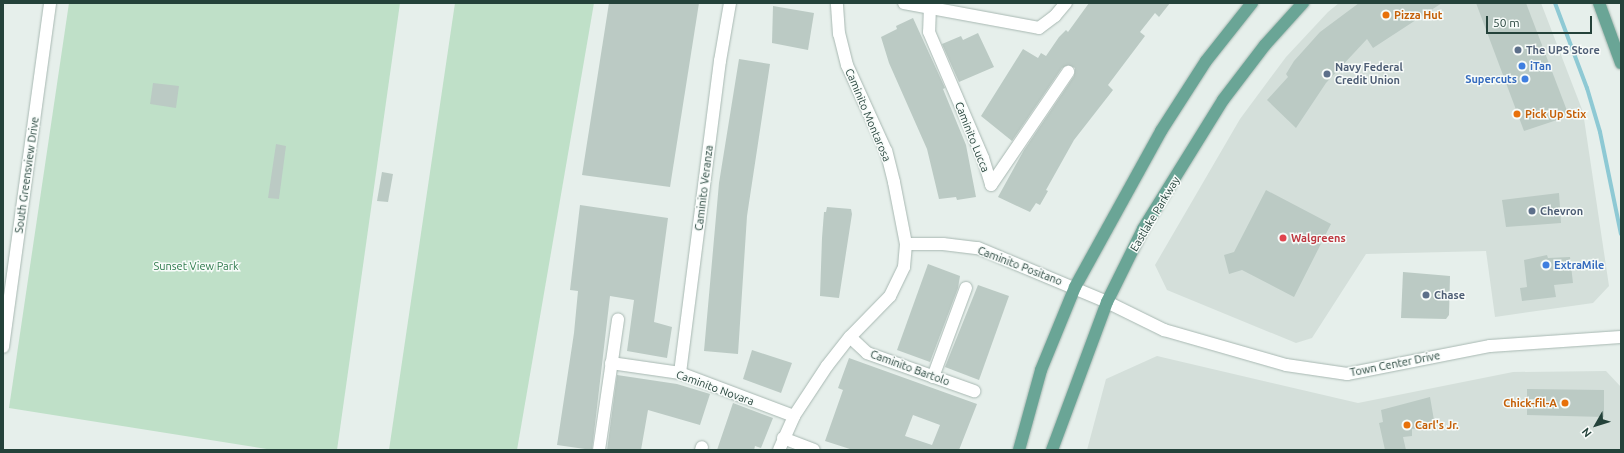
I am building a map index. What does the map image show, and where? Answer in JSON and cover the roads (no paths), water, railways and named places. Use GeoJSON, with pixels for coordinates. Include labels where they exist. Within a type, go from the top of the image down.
{"type":"FeatureCollection","features":[{"type":"Feature","properties":{"kind":"main road"},"geometry":{"type":"LineString","coordinates":[[1019,450],[1041,370],[1075,287],[1160,131],[1206,61],[1252,3]]}},
{"type":"Feature","properties":{"kind":"main road","name":"Eastlake Parkway"},"geometry":{"type":"LineString","coordinates":[[1052,450],[1107,302],[1143,229],[1223,100],[1265,45],[1303,3]]}},
{"type":"Feature","properties":{"kind":"main road"},"geometry":{"type":"LineString","coordinates":[[1599,3],[1621,62]]}},
{"type":"Feature","properties":{"kind":"street","name":"South Greensview Drive"},"geometry":{"type":"LineString","coordinates":[[3,347],[50,3]]}},
{"type":"Feature","properties":{"kind":"street","name":"Caminito Veranza"},"geometry":{"type":"LineString","coordinates":[[680,374],[720,61],[730,3]]}},
{"type":"Feature","properties":{"kind":"street","name":"Caminito Montarosa"},"geometry":{"type":"LineString","coordinates":[[778,450],[794,416],[850,337],[890,296],[904,267],[906,244],[886,151],[847,65],[839,34],[837,3]]}},
{"type":"Feature","properties":{"kind":"street"},"geometry":{"type":"LineString","coordinates":[[904,3],[930,6],[1021,26],[1039,28],[1056,16],[1066,3]]}},
{"type":"Feature","properties":{"kind":"street","name":"Caminito Lucca"},"geometry":{"type":"LineString","coordinates":[[930,6],[929,32],[983,158],[991,185],[1068,72]]}},
{"type":"Feature","properties":{"kind":"street","name":"Caminito Positano"},"geometry":{"type":"LineString","coordinates":[[906,244],[943,244],[978,248],[1075,287],[1107,302]]}},
{"type":"Feature","properties":{"kind":"street"},"geometry":{"type":"LineString","coordinates":[[933,377],[966,288]]}},
{"type":"Feature","properties":{"kind":"street","name":"Town Center Drive"},"geometry":{"type":"LineString","coordinates":[[1107,302],[1171,332],[1286,365],[1347,374],[1490,346],[1621,337]]}},
{"type":"Feature","properties":{"kind":"street"},"geometry":{"type":"LineString","coordinates":[[600,450],[618,319]]}},
{"type":"Feature","properties":{"kind":"street","name":"Caminito Bartolo"},"geometry":{"type":"LineString","coordinates":[[850,337],[867,353],[974,391]]}},
{"type":"Feature","properties":{"kind":"street","name":"Caminito Novara"},"geometry":{"type":"LineString","coordinates":[[611,363],[680,374],[794,416]]}},
{"type":"Feature","properties":{"kind":"street"},"geometry":{"type":"LineString","coordinates":[[783,438],[814,450]]}},
{"type":"Feature","properties":{"kind":"waterway"},"geometry":{"type":"LineString","coordinates":[[1555,3],[1587,88],[1600,132],[1621,234]]}},
{"type":"Feature","properties":{"kind":"place","name":"Pizza Hut"},"geometry":{"type":"Point","coordinates":[1386,15]}},
{"type":"Feature","properties":{"kind":"place","name":"The UPS Store"},"geometry":{"type":"Point","coordinates":[1518,50]}},
{"type":"Feature","properties":{"kind":"place","name":"iTan"},"geometry":{"type":"Point","coordinates":[1522,66]}},
{"type":"Feature","properties":{"kind":"place","name":"Navy Federal Credit Union"},"geometry":{"type":"Point","coordinates":[1327,74]}},
{"type":"Feature","properties":{"kind":"place","name":"Supercuts"},"geometry":{"type":"Point","coordinates":[1525,79]}},
{"type":"Feature","properties":{"kind":"place","name":"Pick Up Stix"},"geometry":{"type":"Point","coordinates":[1517,114]}},
{"type":"Feature","properties":{"kind":"place","name":"Chevron"},"geometry":{"type":"Point","coordinates":[1532,211]}},
{"type":"Feature","properties":{"kind":"place","name":"Walgreens"},"geometry":{"type":"Point","coordinates":[1283,238]}},
{"type":"Feature","properties":{"kind":"place","name":"ExtraMile"},"geometry":{"type":"Point","coordinates":[1546,265]}},
{"type":"Feature","properties":{"kind":"place","name":"Chase"},"geometry":{"type":"Point","coordinates":[1426,295]}},
{"type":"Feature","properties":{"kind":"place","name":"Chick-fil-A"},"geometry":{"type":"Point","coordinates":[1565,403]}},
{"type":"Feature","properties":{"kind":"place","name":"Carl's Jr."},"geometry":{"type":"Point","coordinates":[1407,425]}},
{"type":"Feature","properties":{"kind":"park label","name":"Sunset View Park"},"geometry":{"type":"Point","coordinates":[196,266]}}]}
